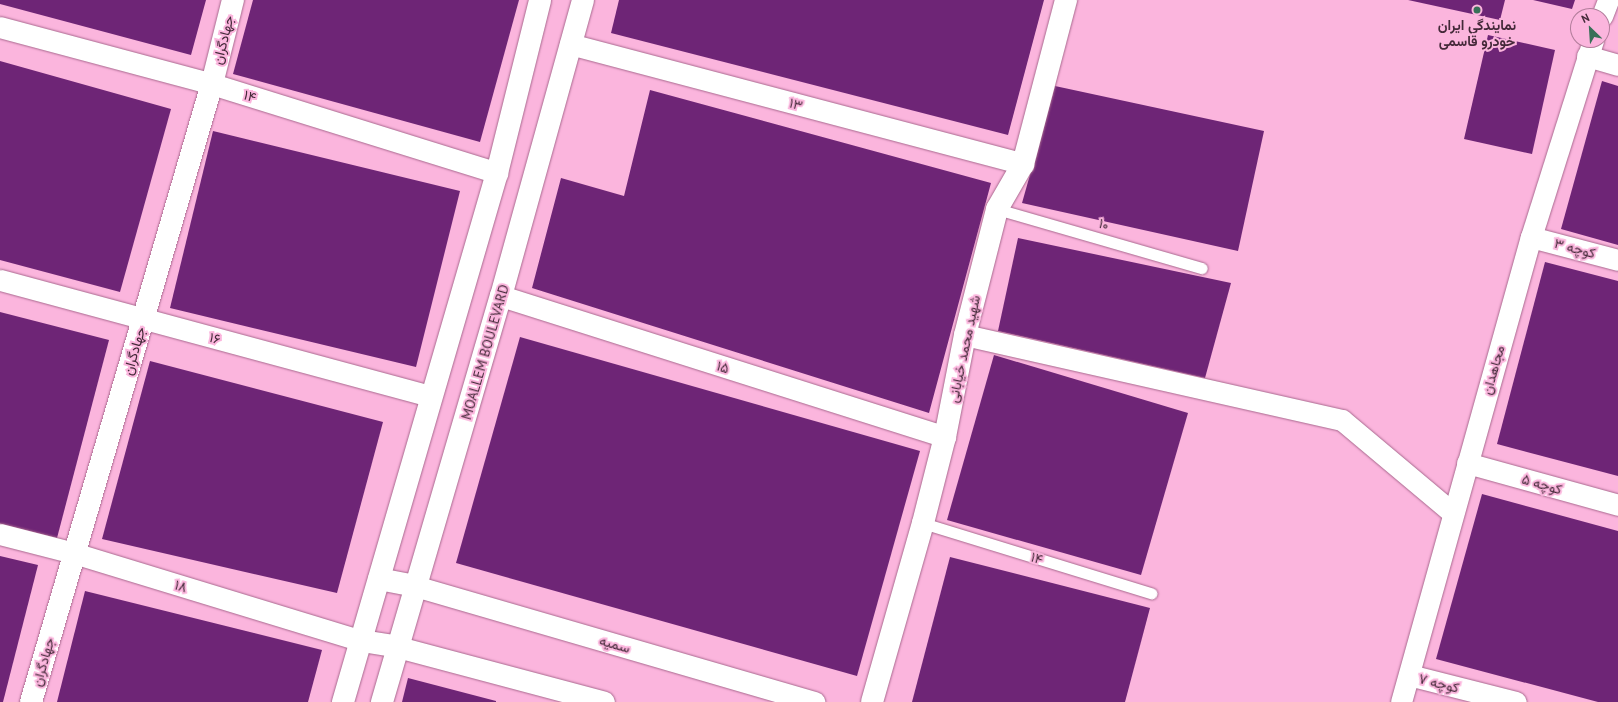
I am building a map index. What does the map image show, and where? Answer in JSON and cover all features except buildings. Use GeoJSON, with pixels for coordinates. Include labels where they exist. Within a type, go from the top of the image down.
{"type":"FeatureCollection","features":[{"type":"Feature","properties":{"kind":"street","name":"جهادگران"},"geometry":{"type":"LineString","coordinates":[[31,702],[212,84],[233,0]]}},
{"type":"Feature","properties":{"kind":"street"},"geometry":{"type":"LineString","coordinates":[[343,702],[362,642],[430,396],[497,173],[540,0]]}},
{"type":"Feature","properties":{"kind":"street","name":"MOALLEM BOULEVARD"},"geometry":{"type":"LineString","coordinates":[[382,702],[501,296],[583,0]]}},
{"type":"Feature","properties":{"kind":"street","name":"شهید محمد خیابانی"},"geometry":{"type":"LineString","coordinates":[[872,702],[923,523],[945,437],[965,335],[997,209],[1023,164],[1066,0]]}},
{"type":"Feature","properties":{"kind":"street","name":"۱۴"},"geometry":{"type":"LineString","coordinates":[[0,27],[212,84],[497,173]]}},
{"type":"Feature","properties":{"kind":"street","name":"۱۳"},"geometry":{"type":"LineString","coordinates":[[570,44],[1023,164]]}},
{"type":"Feature","properties":{"kind":"street"},"geometry":{"type":"LineString","coordinates":[[1590,48],[1618,65]]}},
{"type":"Feature","properties":{"kind":"street","name":"مجاهدان"},"geometry":{"type":"LineString","coordinates":[[1401,702],[1467,462],[1532,237],[1590,48]]}},
{"type":"Feature","properties":{"kind":"street","name":"کوچه ۳"},"geometry":{"type":"LineString","coordinates":[[1532,237],[1618,260]]}},
{"type":"Feature","properties":{"kind":"street","name":"۱۶"},"geometry":{"type":"LineString","coordinates":[[0,280],[430,396]]}},
{"type":"Feature","properties":{"kind":"street","name":"۱۵"},"geometry":{"type":"LineString","coordinates":[[501,296],[945,437]]}},
{"type":"Feature","properties":{"kind":"street"},"geometry":{"type":"LineString","coordinates":[[965,335],[1342,420],[1453,513]]}},
{"type":"Feature","properties":{"kind":"street","name":"کوچه ۵"},"geometry":{"type":"LineString","coordinates":[[1467,462],[1618,505]]}},
{"type":"Feature","properties":{"kind":"street","name":"۱۸"},"geometry":{"type":"LineString","coordinates":[[0,534],[74,553],[362,642]]}},
{"type":"Feature","properties":{"kind":"street"},"geometry":{"type":"LineString","coordinates":[[379,579],[415,586]]}},
{"type":"Feature","properties":{"kind":"street","name":"سمیه"},"geometry":{"type":"LineString","coordinates":[[415,586],[815,702]]}},
{"type":"Feature","properties":{"kind":"street"},"geometry":{"type":"LineString","coordinates":[[362,642],[398,647],[604,702]]}},
{"type":"Feature","properties":{"kind":"street","name":"کوچه ۷"},"geometry":{"type":"LineString","coordinates":[[1409,675],[1516,702]]}},
{"type":"Feature","properties":{"kind":"lane","name":"۱۰"},"geometry":{"type":"LineString","coordinates":[[997,209],[1202,268]]}},
{"type":"Feature","properties":{"kind":"lane","name":"۱۴"},"geometry":{"type":"LineString","coordinates":[[923,523],[1152,593]]}},
{"type":"Feature","properties":{"kind":"place","name":"نمایندگی ایران خودرو قاسمی"},"geometry":{"type":"Point","coordinates":[1477,10]}}]}
